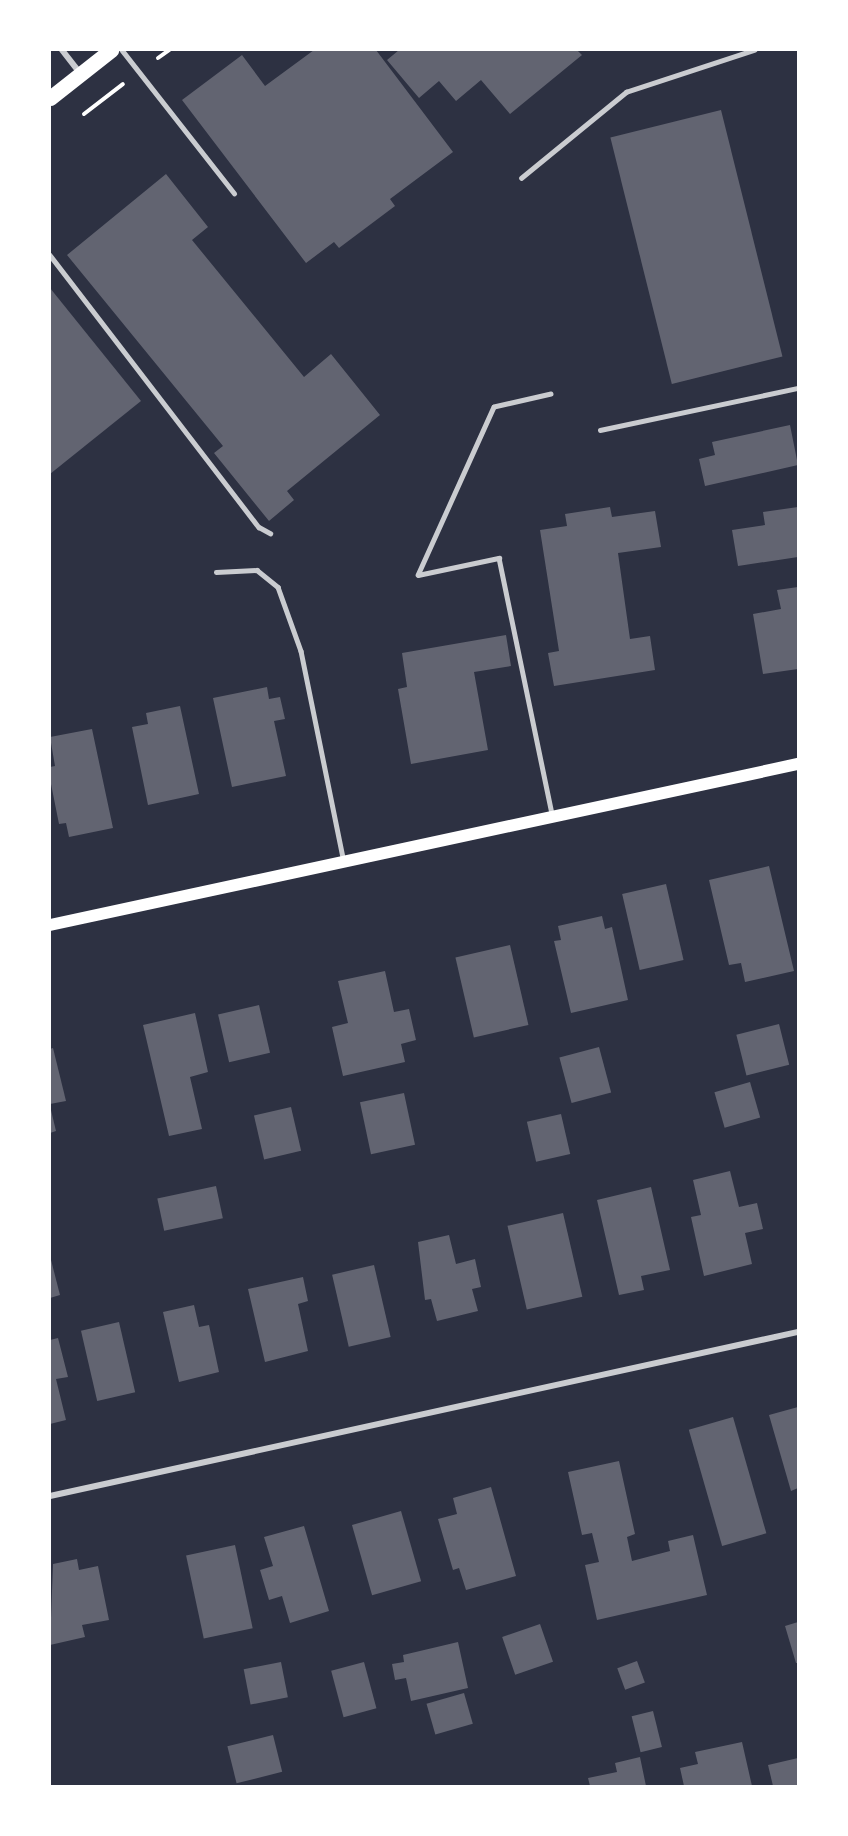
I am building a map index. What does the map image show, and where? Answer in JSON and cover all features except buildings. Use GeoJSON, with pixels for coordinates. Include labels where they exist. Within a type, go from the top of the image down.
{"type":"FeatureCollection","features":[{"type":"Feature","properties":{"kind":"main road"},"geometry":{"type":"LineString","coordinates":[[50,98],[111,50]]}},
{"type":"Feature","properties":{"kind":"main road"},"geometry":{"type":"LineString","coordinates":[[50,925],[553,820],[798,764]]}},
{"type":"Feature","properties":{"kind":"street"},"geometry":{"type":"LineString","coordinates":[[62,50],[81,74]]}},
{"type":"Feature","properties":{"kind":"street"},"geometry":{"type":"LineString","coordinates":[[50,1496],[798,1332]]}},
{"type":"Feature","properties":{"kind":"lane"},"geometry":{"type":"LineString","coordinates":[[122,50],[234,193]]}},
{"type":"Feature","properties":{"kind":"lane"},"geometry":{"type":"LineString","coordinates":[[521,178],[626,92],[754,50]]}},
{"type":"Feature","properties":{"kind":"lane"},"geometry":{"type":"LineString","coordinates":[[50,255],[259,527],[270,533]]}},
{"type":"Feature","properties":{"kind":"lane"},"geometry":{"type":"LineString","coordinates":[[600,430],[798,388]]}},
{"type":"Feature","properties":{"kind":"lane"},"geometry":{"type":"LineString","coordinates":[[551,394],[494,407],[418,575],[499,558],[553,820]]}},
{"type":"Feature","properties":{"kind":"lane"},"geometry":{"type":"LineString","coordinates":[[216,572],[250,568],[278,587],[301,651],[345,864]]}}]}
